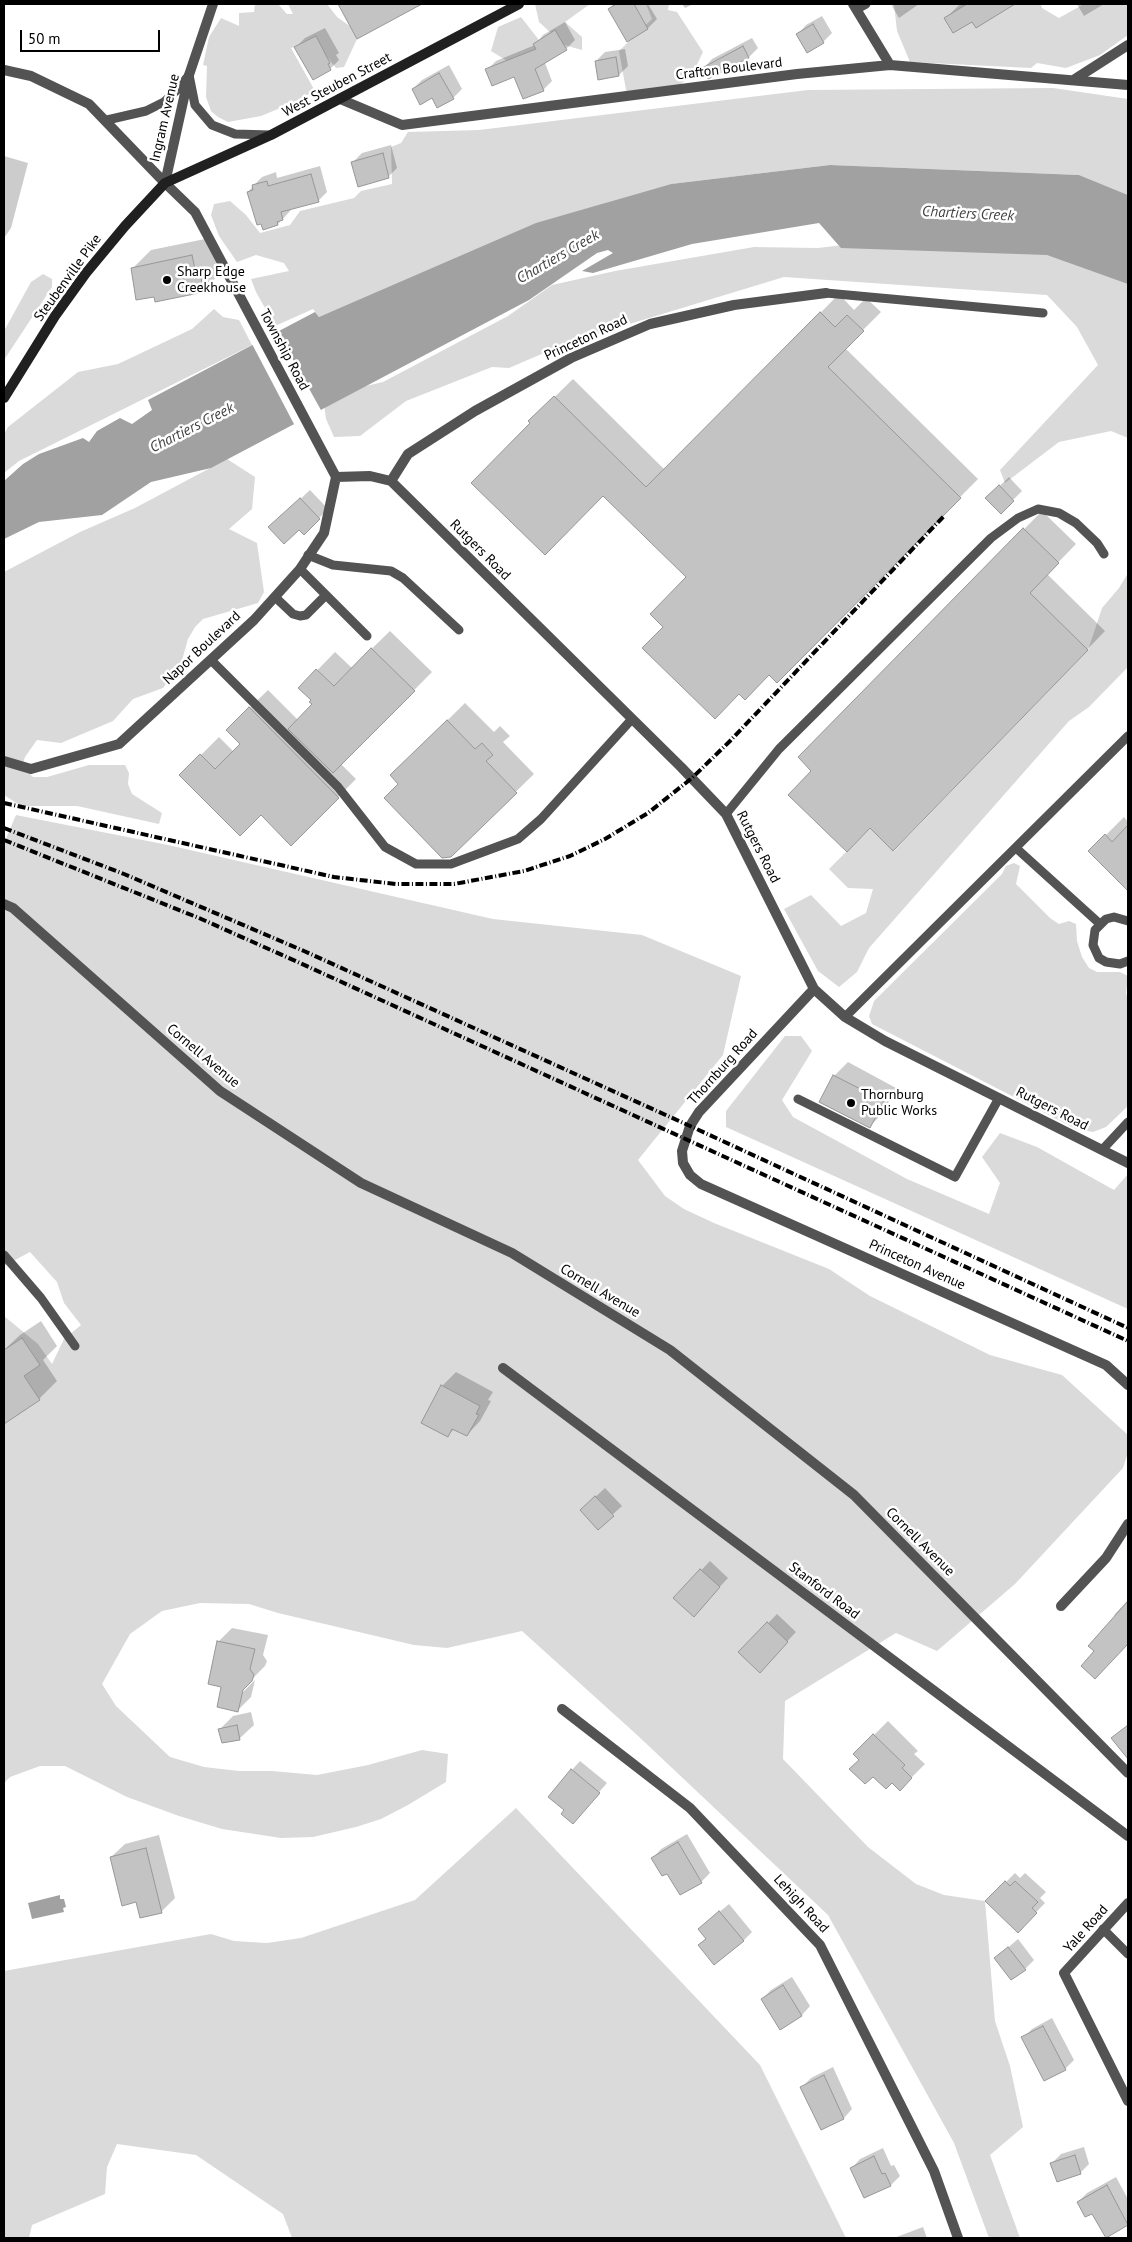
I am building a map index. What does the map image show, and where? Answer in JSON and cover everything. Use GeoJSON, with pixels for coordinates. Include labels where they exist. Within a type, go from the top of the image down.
{"type":"FeatureCollection","features":[{"type":"Feature","properties":{"kind":"main road","name":"West Steuben Street"},"geometry":{"type":"LineString","coordinates":[[165,183],[271,135],[519,4]]}},
{"type":"Feature","properties":{"kind":"main road","name":"Steubenville Pike"},"geometry":{"type":"LineString","coordinates":[[4,398],[86,273],[125,226],[165,183]]}},
{"type":"Feature","properties":{"kind":"street","name":"Ingram Avenue"},"geometry":{"type":"LineString","coordinates":[[165,183],[189,75],[213,4]]}},
{"type":"Feature","properties":{"kind":"street"},"geometry":{"type":"LineString","coordinates":[[855,6],[890,65]]}},
{"type":"Feature","properties":{"kind":"street"},"geometry":{"type":"LineString","coordinates":[[1075,79],[1128,46]]}},
{"type":"Feature","properties":{"kind":"street","name":"Crafton Boulevard"},"geometry":{"type":"LineString","coordinates":[[340,99],[402,125],[797,74],[890,65],[1075,79],[1128,85]]}},
{"type":"Feature","properties":{"kind":"street","name":"Township Road"},"geometry":{"type":"LineString","coordinates":[[4,70],[30,76],[65,91],[88,104],[107,120],[165,183],[195,212],[336,477]]}},
{"type":"Feature","properties":{"kind":"street","name":"Princeton Road"},"geometry":{"type":"LineString","coordinates":[[391,481],[408,454],[475,411],[571,358],[650,324],[734,305],[826,293]]}},
{"type":"Feature","properties":{"kind":"street"},"geometry":{"type":"LineString","coordinates":[[336,477],[370,476],[391,481]]}},
{"type":"Feature","properties":{"kind":"street","name":"Napor Boulevard"},"geometry":{"type":"LineString","coordinates":[[4,761],[31,769],[119,744],[254,620],[300,569],[324,533],[336,477]]}},
{"type":"Feature","properties":{"kind":"street","name":"Rutgers Road"},"geometry":{"type":"LineString","coordinates":[[391,481],[726,814],[814,989],[845,1017],[885,1041],[1128,1162]]}},
{"type":"Feature","properties":{"kind":"street","name":"Cornell Avenue"},"geometry":{"type":"LineString","coordinates":[[4,904],[13,908],[220,1091],[361,1183],[512,1253],[670,1350],[854,1495],[1128,1773]]}},
{"type":"Feature","properties":{"kind":"street","name":"Thornburg Road"},"geometry":{"type":"LineString","coordinates":[[690,1176],[683,1163],[682,1151],[690,1126],[699,1112],[814,989]]}},
{"type":"Feature","properties":{"kind":"street","name":"Princeton Avenue"},"geometry":{"type":"LineString","coordinates":[[690,1176],[701,1184],[1106,1365],[1128,1385]]}},
{"type":"Feature","properties":{"kind":"street","name":"Stanford Road"},"geometry":{"type":"LineString","coordinates":[[503,1368],[1128,1836]]}},
{"type":"Feature","properties":{"kind":"street"},"geometry":{"type":"LineString","coordinates":[[1061,1606],[1106,1558],[1128,1524]]}},
{"type":"Feature","properties":{"kind":"street","name":"Lehigh Road"},"geometry":{"type":"LineString","coordinates":[[562,1709],[690,1808],[820,1945],[934,2171],[958,2238]]}},
{"type":"Feature","properties":{"kind":"street","name":"Yale Road"},"geometry":{"type":"LineString","coordinates":[[1128,1903],[1064,1973],[1128,2101]]}},
{"type":"Feature","properties":{"kind":"lane"},"geometry":{"type":"LineString","coordinates":[[855,6],[866,4]]}},
{"type":"Feature","properties":{"kind":"lane"},"geometry":{"type":"LineString","coordinates":[[107,120],[146,111],[164,102],[178,90],[189,75]]}},
{"type":"Feature","properties":{"kind":"lane"},"geometry":{"type":"LineString","coordinates":[[189,75],[196,105],[212,125],[235,134],[271,135]]}},
{"type":"Feature","properties":{"kind":"lane"},"geometry":{"type":"LineString","coordinates":[[826,293],[1043,312]]}},
{"type":"Feature","properties":{"kind":"lane"},"geometry":{"type":"LineString","coordinates":[[726,814],[779,749],[991,538],[1018,518],[1038,509],[1059,513],[1076,523],[1097,544],[1104,554]]}},
{"type":"Feature","properties":{"kind":"lane"},"geometry":{"type":"LineString","coordinates":[[308,555],[333,565],[391,571],[403,578],[459,630]]}},
{"type":"Feature","properties":{"kind":"lane"},"geometry":{"type":"LineString","coordinates":[[300,569],[367,636]]}},
{"type":"Feature","properties":{"kind":"lane"},"geometry":{"type":"LineString","coordinates":[[275,597],[293,614],[306,616],[326,595]]}},
{"type":"Feature","properties":{"kind":"lane"},"geometry":{"type":"LineString","coordinates":[[211,660],[338,788],[385,847],[416,864],[451,864],[518,839],[541,819],[632,719]]}},
{"type":"Feature","properties":{"kind":"lane"},"geometry":{"type":"LineString","coordinates":[[845,1017],[1128,736]]}},
{"type":"Feature","properties":{"kind":"lane"},"geometry":{"type":"LineString","coordinates":[[1016,848],[1100,924]]}},
{"type":"Feature","properties":{"kind":"lane"},"geometry":{"type":"LineString","coordinates":[[1128,921],[1114,917],[1100,924],[1093,937],[1093,945],[1100,958],[1112,964],[1128,961]]}},
{"type":"Feature","properties":{"kind":"lane"},"geometry":{"type":"LineString","coordinates":[[798,1099],[955,1177],[999,1098]]}},
{"type":"Feature","properties":{"kind":"lane"},"geometry":{"type":"LineString","coordinates":[[1102,1150],[1128,1122]]}},
{"type":"Feature","properties":{"kind":"lane"},"geometry":{"type":"LineString","coordinates":[[4,1255],[41,1298],[75,1346]]}},
{"type":"Feature","properties":{"kind":"lane"},"geometry":{"type":"LineString","coordinates":[[1103,1929],[1128,1954]]}},
{"type":"Feature","properties":{"kind":"shaded area"},"geometry":{"type":"Polygon","coordinates":[[[255,4],[278,4],[287,14],[293,14],[288,4],[327,4],[337,17],[351,27],[357,39],[344,67],[336,68],[314,41],[291,48],[315,91],[261,116],[228,122],[211,111],[206,97],[207,66],[203,65],[209,37],[221,18],[239,26],[239,13],[254,12],[255,4]]]}},
{"type":"Feature","properties":{"kind":"shaded area"},"geometry":{"type":"Polygon","coordinates":[[[535,4],[590,4],[565,22],[582,37],[582,50],[564,45],[539,22],[535,4]]]}},
{"type":"Feature","properties":{"kind":"shaded area"},"geometry":{"type":"Polygon","coordinates":[[[646,4],[669,4],[668,10],[677,12],[703,52],[693,73],[669,95],[637,99],[626,90],[619,51],[652,19],[646,4]]]}},
{"type":"Feature","properties":{"kind":"shaded area"},"geometry":{"type":"Polygon","coordinates":[[[894,4],[1041,4],[1042,8],[1059,18],[1084,4],[1128,4],[1128,35],[1100,55],[1066,68],[1037,63],[1031,68],[910,62],[897,31],[894,4]]]}},
{"type":"Feature","properties":{"kind":"shaded area"},"geometry":{"type":"Polygon","coordinates":[[[521,17],[539,40],[541,58],[517,67],[491,51],[498,27],[521,17]]]}},
{"type":"Feature","properties":{"kind":"shaded area"},"geometry":{"type":"Polygon","coordinates":[[[1053,88],[1128,99],[1128,195],[1079,175],[830,165],[671,184],[609,202],[319,317],[313,309],[275,326],[251,279],[289,271],[284,263],[256,255],[237,262],[219,236],[211,215],[214,204],[230,201],[246,215],[260,233],[290,225],[300,211],[354,198],[361,191],[392,184],[391,147],[401,143],[408,132],[479,130],[808,90],[1053,88]]]}},
{"type":"Feature","properties":{"kind":"shaded area"},"geometry":{"type":"Polygon","coordinates":[[[869,242],[1058,246],[1128,271],[1128,438],[1111,431],[1059,442],[1005,483],[1000,470],[1098,365],[1077,327],[1047,295],[784,277],[567,343],[509,368],[492,367],[406,401],[360,436],[334,437],[326,419],[323,396],[383,382],[508,316],[552,285],[615,271],[754,247],[818,248],[869,242]]]}},
{"type":"Feature","properties":{"kind":"shaded area"},"geometry":{"type":"Polygon","coordinates":[[[43,274],[52,279],[52,287],[4,360],[4,331],[31,282],[43,274]]]}},
{"type":"Feature","properties":{"kind":"shaded area"},"geometry":{"type":"Polygon","coordinates":[[[214,309],[223,317],[239,320],[252,345],[19,461],[4,473],[4,434],[8,427],[78,372],[118,364],[192,329],[214,309]]]}},
{"type":"Feature","properties":{"kind":"shaded area"},"geometry":{"type":"Polygon","coordinates":[[[227,459],[255,477],[252,509],[229,529],[257,543],[264,592],[258,603],[203,619],[195,627],[188,639],[181,664],[163,688],[133,699],[113,721],[61,743],[37,740],[25,757],[22,766],[33,777],[47,777],[89,765],[125,765],[129,773],[128,784],[132,794],[162,813],[159,824],[77,806],[21,806],[4,795],[4,572],[80,532],[135,508],[227,459]]]}},
{"type":"Feature","properties":{"kind":"shaded area"},"geometry":{"type":"Polygon","coordinates":[[[1128,573],[1128,667],[1089,707],[1069,721],[869,948],[857,972],[839,987],[818,971],[784,909],[811,895],[841,926],[866,913],[873,889],[848,888],[829,869],[870,828],[894,851],[1088,650],[1102,608],[1119,588],[1128,573]]]}},
{"type":"Feature","properties":{"kind":"shaded area"},"geometry":{"type":"Polygon","coordinates":[[[16,815],[168,845],[493,919],[642,935],[741,976],[723,1055],[638,1160],[665,1196],[684,1209],[714,1223],[829,1269],[870,1296],[990,1355],[1062,1375],[1128,1435],[1128,1452],[1123,1468],[1015,1584],[937,1651],[896,1633],[785,1701],[783,1759],[868,1847],[916,1884],[944,1895],[985,1901],[995,2021],[1010,2066],[1023,2127],[990,2155],[1020,2238],[989,2238],[954,2143],[828,1915],[636,1734],[522,1631],[447,1648],[414,1645],[278,1613],[249,1604],[200,1603],[162,1611],[130,1634],[102,1684],[116,1706],[170,1757],[204,1767],[239,1771],[272,1771],[317,1775],[368,1765],[422,1750],[448,1754],[446,1782],[381,1819],[356,1827],[313,1837],[281,1838],[222,1829],[127,1797],[65,1766],[40,1766],[10,1777],[4,1783],[4,1316],[38,1344],[52,1364],[64,1339],[81,1325],[64,1303],[57,1282],[30,1252],[4,1266],[4,843],[16,815]]]}},
{"type":"Feature","properties":{"kind":"shaded area"},"geometry":{"type":"Polygon","coordinates":[[[1014,863],[1020,866],[1016,884],[1050,918],[1059,924],[1069,921],[1076,924],[1077,941],[1082,957],[1089,968],[1097,972],[1120,972],[1128,976],[1126,994],[1128,996],[1128,1106],[1106,1127],[1093,1132],[1076,1129],[872,1024],[869,1016],[874,1001],[1002,874],[1006,866],[1014,863]]]}},
{"type":"Feature","properties":{"kind":"shaded area"},"geometry":{"type":"Polygon","coordinates":[[[785,1036],[801,1036],[812,1051],[782,1100],[793,1117],[907,1179],[989,1214],[1000,1183],[982,1157],[1000,1133],[1037,1147],[1114,1190],[1128,1174],[1128,1309],[726,1127],[726,1111],[785,1036]]]}},
{"type":"Feature","properties":{"kind":"shaded area"},"geometry":{"type":"Polygon","coordinates":[[[516,1808],[760,2065],[846,2238],[292,2238],[283,2214],[196,2155],[117,2144],[107,2167],[105,2194],[32,2225],[29,2238],[4,2238],[4,1971],[211,1934],[234,1941],[267,1943],[301,1938],[415,1900],[516,1808]]]}},
{"type":"Feature","properties":{"kind":"water","name":"Chartiers Creek"},"geometry":{"type":"Polygon","coordinates":[[[830,165],[1079,175],[1128,195],[1128,284],[1047,255],[841,248],[819,223],[692,244],[593,273],[582,271],[613,253],[608,250],[597,253],[529,300],[211,468],[151,482],[102,515],[39,522],[4,539],[4,481],[23,464],[39,454],[83,438],[89,442],[97,431],[120,418],[132,424],[152,410],[148,400],[315,312],[319,317],[536,223],[671,184],[830,165]]]}},
{"type":"Feature","properties":{"kind":"water"},"geometry":{"type":"Polygon","coordinates":[[[60,1895],[60,1899],[64,1899],[66,1907],[63,1908],[64,1912],[32,1919],[28,1903],[60,1895]]]}},
{"type":"Feature","properties":{"kind":"pier"},"geometry":{"type":"Polygon","coordinates":[[[276,329],[322,412],[295,426],[251,342],[276,329]]]}},
{"type":"Feature","properties":{"kind":"building"},"geometry":{"type":"Polygon","coordinates":[[[338,4],[422,4],[357,39],[338,4]]]}},
{"type":"Feature","properties":{"kind":"building"},"geometry":{"type":"Polygon","coordinates":[[[616,4],[634,4],[648,29],[627,42],[608,9],[616,4]]]}},
{"type":"Feature","properties":{"kind":"building"},"geometry":{"type":"Polygon","coordinates":[[[967,4],[1015,4],[976,28],[972,22],[953,33],[944,18],[967,4]]]}},
{"type":"Feature","properties":{"kind":"building"},"geometry":{"type":"Polygon","coordinates":[[[813,24],[824,43],[807,53],[796,34],[813,24]]]}},
{"type":"Feature","properties":{"kind":"building"},"geometry":{"type":"Polygon","coordinates":[[[555,30],[567,50],[535,69],[544,91],[523,99],[514,77],[492,86],[485,69],[536,49],[533,44],[555,30]]]}},
{"type":"Feature","properties":{"kind":"building"},"geometry":{"type":"Polygon","coordinates":[[[316,36],[330,63],[328,64],[331,70],[313,80],[294,47],[316,36]]]}},
{"type":"Feature","properties":{"kind":"building"},"geometry":{"type":"Polygon","coordinates":[[[743,46],[749,58],[708,79],[702,68],[743,46]]]}},
{"type":"Feature","properties":{"kind":"building"},"geometry":{"type":"Polygon","coordinates":[[[616,57],[619,76],[598,80],[595,61],[616,57]]]}},
{"type":"Feature","properties":{"kind":"building"},"geometry":{"type":"Polygon","coordinates":[[[439,73],[454,99],[437,108],[432,98],[420,105],[412,89],[439,73]]]}},
{"type":"Feature","properties":{"kind":"building"},"geometry":{"type":"Polygon","coordinates":[[[383,153],[389,178],[358,187],[351,162],[383,153]]]}},
{"type":"Feature","properties":{"kind":"building"},"geometry":{"type":"Polygon","coordinates":[[[311,174],[319,202],[281,212],[283,220],[277,222],[278,225],[263,230],[261,224],[257,225],[247,192],[253,190],[252,185],[267,181],[268,186],[311,174]]]}},
{"type":"Feature","properties":{"kind":"building","name":"Sharp Edge Creekhouse"},"geometry":{"type":"Polygon","coordinates":[[[192,255],[195,269],[199,268],[204,292],[155,302],[154,297],[136,300],[131,268],[192,255]]]}},
{"type":"Feature","properties":{"kind":"building"},"geometry":{"type":"Polygon","coordinates":[[[820,312],[835,327],[847,315],[864,331],[828,367],[961,498],[777,683],[769,675],[745,700],[739,694],[715,719],[642,648],[663,627],[650,614],[686,577],[603,496],[545,555],[471,483],[530,423],[528,421],[554,396],[646,487],[820,312]]]}},
{"type":"Feature","properties":{"kind":"building"},"geometry":{"type":"Polygon","coordinates":[[[999,485],[1014,501],[1001,514],[985,498],[999,485]]]}},
{"type":"Feature","properties":{"kind":"building"},"geometry":{"type":"Polygon","coordinates":[[[300,498],[320,519],[304,535],[299,530],[284,544],[268,527],[300,498]]]}},
{"type":"Feature","properties":{"kind":"building"},"geometry":{"type":"Polygon","coordinates":[[[1023,528],[1059,563],[1030,593],[1088,650],[893,851],[870,828],[847,852],[788,795],[811,771],[798,757],[1023,528]]]}},
{"type":"Feature","properties":{"kind":"building"},"geometry":{"type":"Polygon","coordinates":[[[371,648],[415,691],[333,773],[288,729],[312,704],[309,702],[311,700],[298,688],[316,669],[334,686],[371,648]]]}},
{"type":"Feature","properties":{"kind":"building"},"geometry":{"type":"Polygon","coordinates":[[[249,707],[339,798],[291,846],[261,815],[240,836],[179,775],[200,754],[215,769],[240,744],[226,730],[249,707]]]}},
{"type":"Feature","properties":{"kind":"building"},"geometry":{"type":"Polygon","coordinates":[[[447,720],[475,749],[482,743],[493,755],[486,761],[517,793],[451,857],[442,858],[384,798],[398,784],[390,775],[447,720]]]}},
{"type":"Feature","properties":{"kind":"building"},"geometry":{"type":"Polygon","coordinates":[[[1128,825],[1128,891],[1088,851],[1105,834],[1112,842],[1128,825]]]}},
{"type":"Feature","properties":{"kind":"building","name":"Thornburg Public Works"},"geometry":{"type":"Polygon","coordinates":[[[833,1075],[884,1101],[870,1128],[819,1102],[833,1075]]]}},
{"type":"Feature","properties":{"kind":"building"},"geometry":{"type":"Polygon","coordinates":[[[22,1338],[40,1365],[24,1376],[40,1400],[4,1424],[4,1350],[22,1338]]]}},
{"type":"Feature","properties":{"kind":"building"},"geometry":{"type":"Polygon","coordinates":[[[441,1385],[480,1406],[476,1414],[479,1415],[467,1436],[452,1429],[448,1437],[421,1423],[441,1385]]]}},
{"type":"Feature","properties":{"kind":"building"},"geometry":{"type":"Polygon","coordinates":[[[595,1496],[614,1516],[598,1530],[580,1510],[595,1496]]]}},
{"type":"Feature","properties":{"kind":"building"},"geometry":{"type":"Polygon","coordinates":[[[700,1569],[720,1587],[694,1617],[673,1598],[700,1569]]]}},
{"type":"Feature","properties":{"kind":"building"},"geometry":{"type":"Polygon","coordinates":[[[1128,1601],[1128,1644],[1095,1679],[1081,1666],[1094,1651],[1088,1646],[1128,1601]]]}},
{"type":"Feature","properties":{"kind":"building"},"geometry":{"type":"Polygon","coordinates":[[[767,1622],[788,1642],[760,1673],[738,1652],[767,1622]]]}},
{"type":"Feature","properties":{"kind":"building"},"geometry":{"type":"Polygon","coordinates":[[[217,1641],[255,1649],[250,1669],[254,1675],[252,1681],[243,1690],[238,1712],[217,1707],[221,1687],[208,1684],[217,1641]]]}},
{"type":"Feature","properties":{"kind":"building"},"geometry":{"type":"Polygon","coordinates":[[[237,1725],[240,1740],[222,1743],[218,1729],[237,1725]]]}},
{"type":"Feature","properties":{"kind":"building"},"geometry":{"type":"Polygon","coordinates":[[[1128,1725],[1128,1759],[1111,1738],[1128,1725]]]}},
{"type":"Feature","properties":{"kind":"building"},"geometry":{"type":"Polygon","coordinates":[[[873,1734],[905,1765],[902,1768],[912,1778],[900,1791],[892,1783],[886,1789],[873,1777],[865,1784],[849,1769],[859,1760],[853,1754],[873,1734]]]}},
{"type":"Feature","properties":{"kind":"building"},"geometry":{"type":"Polygon","coordinates":[[[571,1769],[600,1793],[573,1824],[561,1814],[564,1810],[548,1797],[571,1769]]]}},
{"type":"Feature","properties":{"kind":"building"},"geometry":{"type":"Polygon","coordinates":[[[678,1842],[702,1883],[680,1895],[667,1874],[662,1876],[651,1858],[678,1842]]]}},
{"type":"Feature","properties":{"kind":"building"},"geometry":{"type":"Polygon","coordinates":[[[146,1848],[162,1913],[140,1918],[136,1902],[122,1906],[110,1857],[146,1848]]]}},
{"type":"Feature","properties":{"kind":"building"},"geometry":{"type":"Polygon","coordinates":[[[1005,1881],[1010,1886],[1015,1881],[1038,1902],[1032,1908],[1037,1913],[1018,1933],[985,1901],[1005,1881]]]}},
{"type":"Feature","properties":{"kind":"building"},"geometry":{"type":"Polygon","coordinates":[[[719,1911],[744,1941],[714,1965],[698,1945],[706,1939],[698,1929],[719,1911]]]}},
{"type":"Feature","properties":{"kind":"building"},"geometry":{"type":"Polygon","coordinates":[[[1008,1947],[1026,1970],[1011,1980],[994,1958],[1008,1947]]]}},
{"type":"Feature","properties":{"kind":"building"},"geometry":{"type":"Polygon","coordinates":[[[783,1985],[802,2016],[780,2030],[761,1999],[783,1985]]]}},
{"type":"Feature","properties":{"kind":"building"},"geometry":{"type":"Polygon","coordinates":[[[1043,2026],[1066,2070],[1044,2081],[1021,2037],[1043,2026]]]}},
{"type":"Feature","properties":{"kind":"building"},"geometry":{"type":"Polygon","coordinates":[[[824,2075],[844,2119],[821,2130],[800,2087],[824,2075]]]}},
{"type":"Feature","properties":{"kind":"building"},"geometry":{"type":"Polygon","coordinates":[[[1075,2155],[1081,2174],[1057,2182],[1050,2163],[1075,2155]]]}},
{"type":"Feature","properties":{"kind":"building"},"geometry":{"type":"Polygon","coordinates":[[[874,2156],[882,2174],[885,2173],[891,2186],[864,2198],[850,2168],[874,2156]]]}},
{"type":"Feature","properties":{"kind":"building"},"geometry":{"type":"Polygon","coordinates":[[[1107,2185],[1128,2225],[1106,2238],[1092,2214],[1085,2217],[1077,2202],[1107,2185]]]}},
{"type":"Feature","properties":{"kind":"railway"},"geometry":{"type":"LineString","coordinates":[[4,803],[334,877],[396,884],[454,884],[524,871],[570,856],[605,839],[648,813],[692,778],[730,741],[944,516]]}},
{"type":"Feature","properties":{"kind":"railway"},"geometry":{"type":"LineString","coordinates":[[4,828],[124,874],[304,951],[1128,1328]]}},
{"type":"Feature","properties":{"kind":"railway"},"geometry":{"type":"LineString","coordinates":[[4,840],[199,918],[300,963],[1128,1341]]}},
{"type":"Feature","properties":{"kind":"place","name":"Sharp Edge Creekhouse"},"geometry":{"type":"Point","coordinates":[167,280]}},
{"type":"Feature","properties":{"kind":"place","name":"Thornburg Public Works"},"geometry":{"type":"Point","coordinates":[851,1103]}}]}
